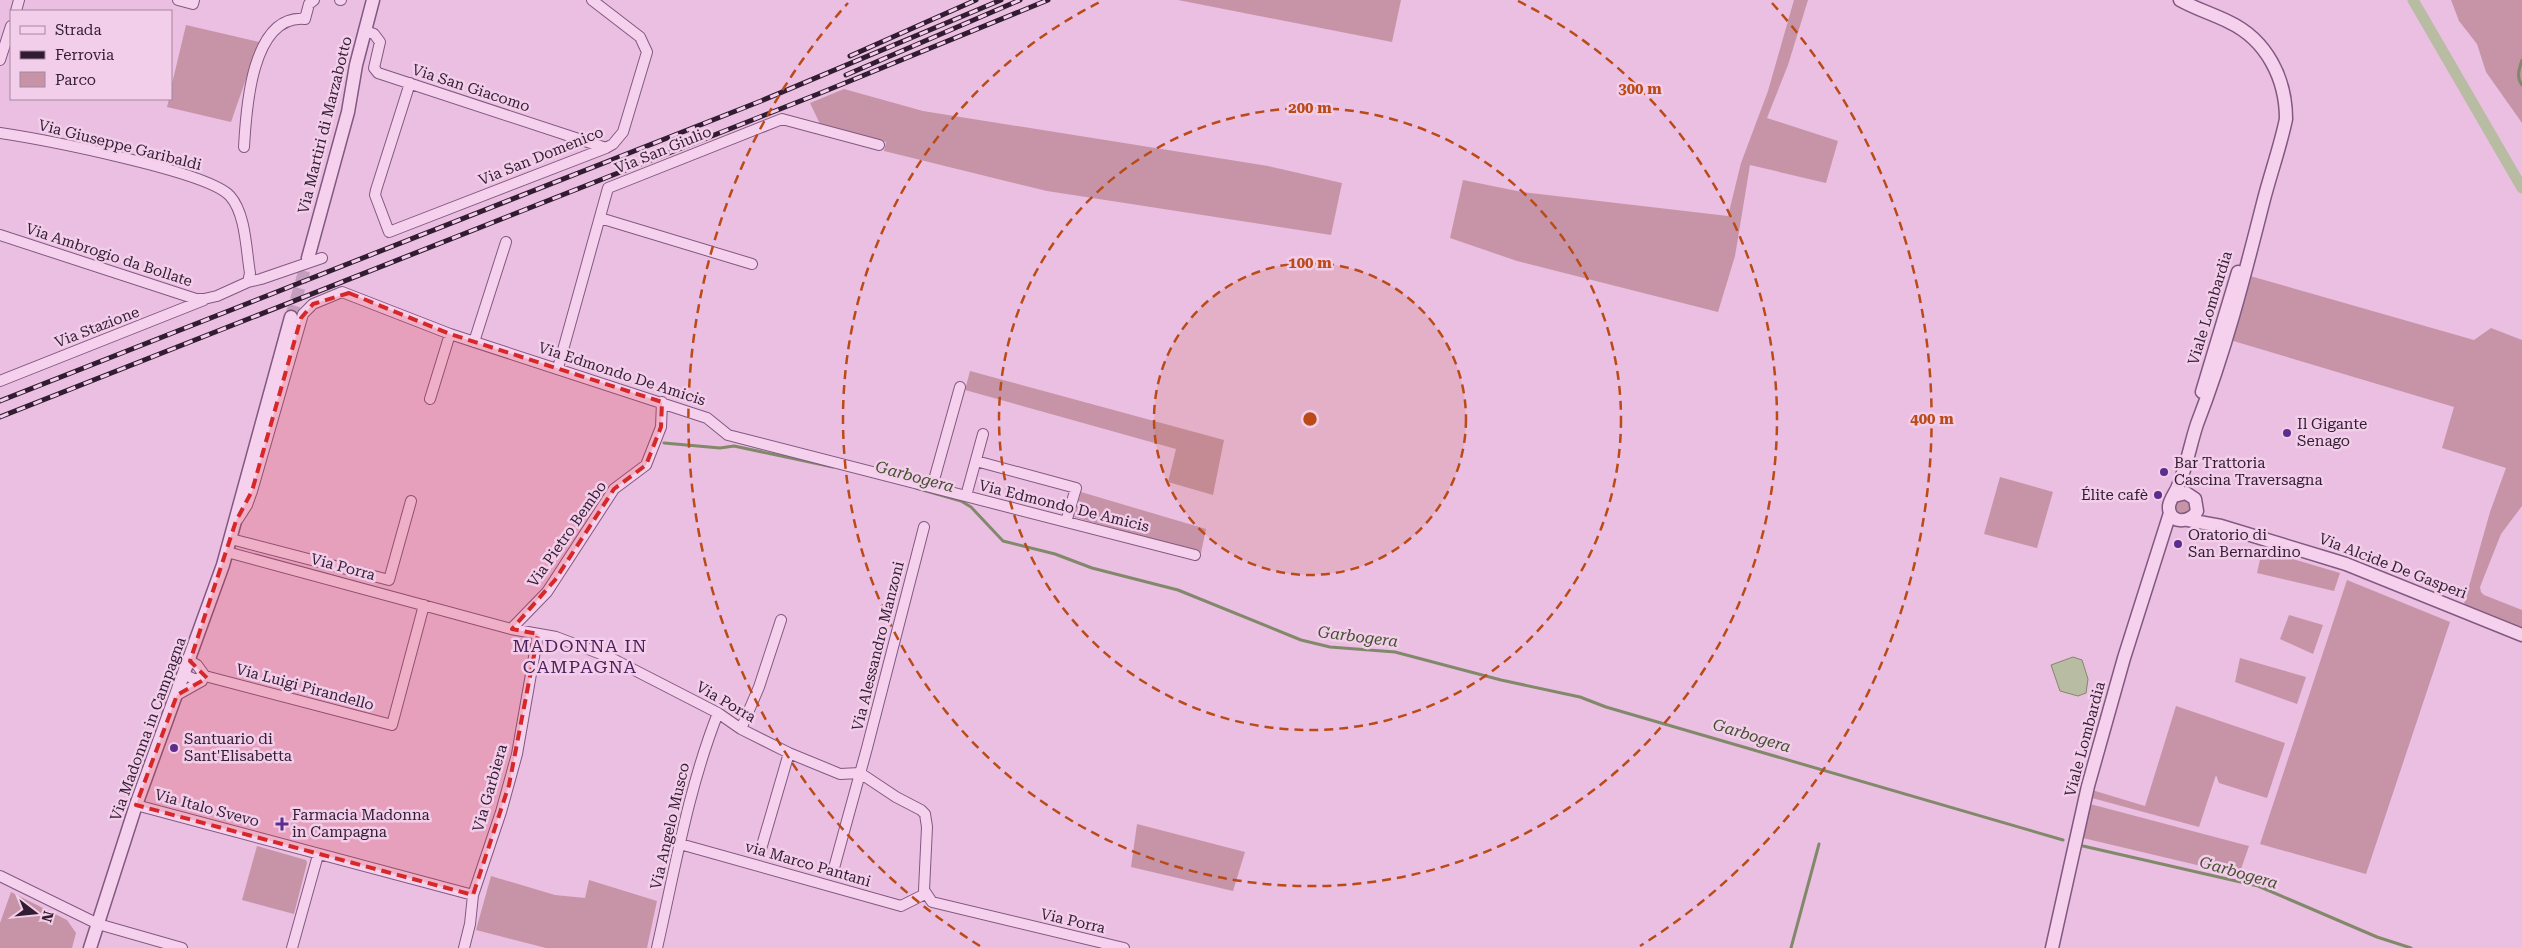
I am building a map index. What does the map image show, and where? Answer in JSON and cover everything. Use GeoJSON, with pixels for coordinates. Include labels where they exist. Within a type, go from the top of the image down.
{"type":"FeatureCollection","features":[{"type":"Feature","properties":{"kind":"street"},"geometry":{"type":"LineString","coordinates":[[178,0],[194,2]]}},
{"type":"Feature","properties":{"kind":"street"},"geometry":{"type":"LineString","coordinates":[[244,147],[247,99],[255,66],[272,32],[287,20],[305,19],[309,4],[314,0]]}},
{"type":"Feature","properties":{"kind":"street","name":"Via Martiri di Marzabotto"},"geometry":{"type":"LineString","coordinates":[[308,258],[348,112],[354,76],[373,0]]}},
{"type":"Feature","properties":{"kind":"street","name":"Via San Domenico"},"geometry":{"type":"LineString","coordinates":[[410,84],[375,195],[389,232],[613,144],[623,132],[647,52],[640,37],[592,0]]}},
{"type":"Feature","properties":{"kind":"street","name":"Viale Lombardia"},"geometry":{"type":"LineString","coordinates":[[2174,496],[2188,464],[2196,426],[2211,391],[2248,265],[2286,119],[2286,103],[2280,79],[2266,53],[2245,31],[2180,0]]}},
{"type":"Feature","properties":{"kind":"street"},"geometry":{"type":"LineString","coordinates":[[0,60],[10,29]]}},
{"type":"Feature","properties":{"kind":"street","name":"Via San Giacomo"},"geometry":{"type":"LineString","coordinates":[[365,31],[374,34],[380,42],[375,71],[606,148]]}},
{"type":"Feature","properties":{"kind":"street","name":"Via San Giulio"},"geometry":{"type":"LineString","coordinates":[[558,368],[608,188],[782,119],[879,145]]}},
{"type":"Feature","properties":{"kind":"street","name":"Via Giuseppe Garibaldi"},"geometry":{"type":"LineString","coordinates":[[0,132],[191,175],[213,185],[230,196],[238,209],[250,273],[248,282]]}},
{"type":"Feature","properties":{"kind":"street"},"geometry":{"type":"LineString","coordinates":[[600,218],[752,264]]}},
{"type":"Feature","properties":{"kind":"street","name":"Via Ambrogio da Bollate"},"geometry":{"type":"LineString","coordinates":[[0,236],[196,299],[204,299],[248,282],[261,280],[322,258]]}},
{"type":"Feature","properties":{"kind":"street"},"geometry":{"type":"LineString","coordinates":[[474,342],[506,242]]}},
{"type":"Feature","properties":{"kind":"street","name":"Via Edmondo De Amicis"},"geometry":{"type":"LineString","coordinates":[[305,311],[313,304],[345,293],[450,334],[707,418],[728,435],[1195,555]]}},
{"type":"Feature","properties":{"kind":"street","name":"Via Stazione"},"geometry":{"type":"LineString","coordinates":[[0,381],[204,299]]}},
{"type":"Feature","properties":{"kind":"street","name":"Via Madonna in Campagna"},"geometry":{"type":"LineString","coordinates":[[236,521],[247,505],[252,491],[305,311]]}},
{"type":"Feature","properties":{"kind":"street","name":"Via Madonna in Campagna"},"geometry":{"type":"LineString","coordinates":[[90,948],[136,805],[185,675],[227,552],[292,317]]}},
{"type":"Feature","properties":{"kind":"street"},"geometry":{"type":"LineString","coordinates":[[430,399],[450,334]]}},
{"type":"Feature","properties":{"kind":"street"},"geometry":{"type":"LineString","coordinates":[[932,487],[960,387]]}},
{"type":"Feature","properties":{"kind":"street","name":"Via Pietro Bembo"},"geometry":{"type":"LineString","coordinates":[[511,629],[551,586],[614,489],[646,465],[661,428],[662,402]]}},
{"type":"Feature","properties":{"kind":"street"},"geometry":{"type":"LineString","coordinates":[[966,496],[983,434]]}},
{"type":"Feature","properties":{"kind":"street"},"geometry":{"type":"LineString","coordinates":[[976,461],[1076,488],[1066,522]]}},
{"type":"Feature","properties":{"kind":"street","name":"Viale Lombardia"},"geometry":{"type":"LineString","coordinates":[[2188,464],[2196,501]]}},
{"type":"Feature","properties":{"kind":"street"},"geometry":{"type":"LineString","coordinates":[[2186,493],[2196,501],[2196,513],[2186,520],[2177,520],[2170,513],[2169,503],[2174,496],[2186,493]]}},
{"type":"Feature","properties":{"kind":"street","name":"Via Alcide De Gasperi"},"geometry":{"type":"LineString","coordinates":[[2196,501],[2221,526]]}},
{"type":"Feature","properties":{"kind":"street"},"geometry":{"type":"LineString","coordinates":[[231,538],[389,580],[411,502]]}},
{"type":"Feature","properties":{"kind":"street","name":"Viale Lombardia"},"geometry":{"type":"LineString","coordinates":[[2052,948],[2090,778],[2123,664],[2163,542],[2170,513]]}},
{"type":"Feature","properties":{"kind":"street","name":"Viale Lombardia"},"geometry":{"type":"LineString","coordinates":[[2163,542],[2186,520]]}},
{"type":"Feature","properties":{"kind":"street","name":"Via Alcide De Gasperi"},"geometry":{"type":"LineString","coordinates":[[2186,520],[2221,526],[2346,564],[2522,635]]}},
{"type":"Feature","properties":{"kind":"street","name":"Via Alessandro Manzoni"},"geometry":{"type":"LineString","coordinates":[[834,868],[924,527]]}},
{"type":"Feature","properties":{"kind":"street","name":"Via Porra"},"geometry":{"type":"LineString","coordinates":[[227,552],[511,629],[556,637],[610,657],[718,713],[741,729],[789,753],[840,774],[860,773]]}},
{"type":"Feature","properties":{"kind":"street","name":"Via Luigi Pirandello"},"geometry":{"type":"LineString","coordinates":[[185,675],[194,679],[208,676],[392,725],[424,605]]}},
{"type":"Feature","properties":{"kind":"street"},"geometry":{"type":"LineString","coordinates":[[741,729],[759,687],[781,620]]}},
{"type":"Feature","properties":{"kind":"street","name":"Via Garbiera"},"geometry":{"type":"LineString","coordinates":[[464,948],[470,924],[473,895],[511,778],[524,722],[538,634]]}},
{"type":"Feature","properties":{"kind":"street"},"geometry":{"type":"LineString","coordinates":[[177,695],[208,676],[190,661]]}},
{"type":"Feature","properties":{"kind":"street","name":"Via Angelo Musco"},"geometry":{"type":"LineString","coordinates":[[657,948],[692,788],[718,713]]}},
{"type":"Feature","properties":{"kind":"street"},"geometry":{"type":"LineString","coordinates":[[761,849],[789,753]]}},
{"type":"Feature","properties":{"kind":"street"},"geometry":{"type":"LineString","coordinates":[[860,773],[925,814],[927,827],[923,883],[925,894]]}},
{"type":"Feature","properties":{"kind":"street","name":"Via Italo Svevo"},"geometry":{"type":"LineString","coordinates":[[136,805],[473,895]]}},
{"type":"Feature","properties":{"kind":"street","name":"via Marco Pantani"},"geometry":{"type":"LineString","coordinates":[[680,844],[901,906],[925,894]]}},
{"type":"Feature","properties":{"kind":"street"},"geometry":{"type":"LineString","coordinates":[[292,948],[318,855]]}},
{"type":"Feature","properties":{"kind":"street"},"geometry":{"type":"LineString","coordinates":[[0,876],[98,924],[182,948]]}},
{"type":"Feature","properties":{"kind":"street","name":"Via Porra"},"geometry":{"type":"LineString","coordinates":[[925,894],[939,905],[1124,948]]}},
{"type":"Feature","properties":{"kind":"highlighted area"},"geometry":{"type":"Polygon","coordinates":[[[349,293],[450,334],[662,402],[661,427],[646,465],[614,489],[555,580],[512,629],[538,634],[509,785],[473,895],[136,805],[177,695],[207,678],[190,661],[236,521],[252,491],[301,318],[313,304],[349,293]]]}},
{"type":"Feature","properties":{"kind":"green space"},"geometry":{"type":"Polygon","coordinates":[[[1178,0],[1401,0],[1392,42],[1178,0]]]}},
{"type":"Feature","properties":{"kind":"green space"},"geometry":{"type":"Polygon","coordinates":[[[1794,0],[1808,0],[1788,65],[1767,118],[1838,141],[1826,183],[1750,165],[1735,256],[1718,312],[1517,261],[1450,238],[1463,180],[1522,192],[1728,216],[1741,163],[1768,91],[1794,0]]]}},
{"type":"Feature","properties":{"kind":"green space"},"geometry":{"type":"Polygon","coordinates":[[[2451,0],[2522,0],[2522,123],[2486,72],[2477,44],[2459,21],[2451,0]]]}},
{"type":"Feature","properties":{"kind":"green space"},"geometry":{"type":"Polygon","coordinates":[[[186,25],[259,42],[231,122],[167,107],[169,100],[172,100],[172,84],[186,25]]]}},
{"type":"Feature","properties":{"kind":"green space"},"geometry":{"type":"Polygon","coordinates":[[[844,89],[923,111],[1268,166],[1342,183],[1331,235],[1047,191],[884,151],[886,142],[820,124],[810,103],[844,89]]]}},
{"type":"Feature","properties":{"kind":"green space"},"geometry":{"type":"Polygon","coordinates":[[[2250,276],[2474,340],[2491,328],[2522,340],[2522,506],[2501,534],[2480,587],[2484,595],[2522,610],[2522,629],[2464,604],[2490,512],[2506,468],[2442,448],[2454,407],[2230,340],[2250,276]]]}},
{"type":"Feature","properties":{"kind":"green space"},"geometry":{"type":"Polygon","coordinates":[[[970,371],[1224,440],[1213,495],[1168,482],[1176,449],[965,390],[970,371]]]}},
{"type":"Feature","properties":{"kind":"green space"},"geometry":{"type":"Polygon","coordinates":[[[2000,477],[2053,492],[2037,548],[1984,534],[2000,477]]]}},
{"type":"Feature","properties":{"kind":"green space"},"geometry":{"type":"Polygon","coordinates":[[[1081,492],[1206,529],[1201,553],[1074,517],[1081,492]]]}},
{"type":"Feature","properties":{"kind":"green space"},"geometry":{"type":"Polygon","coordinates":[[[2183,499],[2189,501],[2191,507],[2189,513],[2183,515],[2177,513],[2175,507],[2177,501],[2183,499]]]}},
{"type":"Feature","properties":{"kind":"green space"},"geometry":{"type":"Polygon","coordinates":[[[2262,550],[2340,573],[2334,591],[2257,573],[2262,550]]]}},
{"type":"Feature","properties":{"kind":"green space"},"geometry":{"type":"Polygon","coordinates":[[[2347,580],[2450,622],[2366,874],[2260,844],[2347,580]]]}},
{"type":"Feature","properties":{"kind":"green space"},"geometry":{"type":"Polygon","coordinates":[[[2289,615],[2323,625],[2313,654],[2280,639],[2289,615]]]}},
{"type":"Feature","properties":{"kind":"green space"},"geometry":{"type":"Polygon","coordinates":[[[2240,658],[2306,677],[2297,704],[2235,682],[2240,658]]]}},
{"type":"Feature","properties":{"kind":"green space"},"geometry":{"type":"Polygon","coordinates":[[[2176,706],[2285,743],[2267,798],[2219,783],[2216,775],[2199,827],[2092,798],[2092,790],[2145,806],[2176,706]]]}},
{"type":"Feature","properties":{"kind":"green space"},"geometry":{"type":"Polygon","coordinates":[[[2090,804],[2249,846],[2239,875],[2083,838],[2090,804]]]}},
{"type":"Feature","properties":{"kind":"green space"},"geometry":{"type":"Polygon","coordinates":[[[1137,824],[1245,852],[1233,891],[1131,867],[1137,824]]]}},
{"type":"Feature","properties":{"kind":"green space"},"geometry":{"type":"Polygon","coordinates":[[[257,846],[306,860],[307,863],[294,914],[242,900],[257,846]]]}},
{"type":"Feature","properties":{"kind":"green space"},"geometry":{"type":"Polygon","coordinates":[[[491,876],[555,895],[585,898],[589,880],[657,901],[647,948],[546,948],[476,930],[491,876]]]}},
{"type":"Feature","properties":{"kind":"green space"},"geometry":{"type":"Polygon","coordinates":[[[11,892],[67,920],[76,933],[72,948],[0,948],[0,923],[11,892]]]}},
{"type":"Feature","properties":{"kind":"shaded area"},"geometry":{"type":"Polygon","coordinates":[[[2073,657],[2082,660],[2088,679],[2086,693],[2078,696],[2060,691],[2051,665],[2073,657]]]}},
{"type":"Feature","properties":{"kind":"waterway"},"geometry":{"type":"LineString","coordinates":[[2413,0],[2522,188]]}},
{"type":"Feature","properties":{"kind":"waterway"},"geometry":{"type":"LineString","coordinates":[[2522,60],[2519,70],[2522,85]]}},
{"type":"Feature","properties":{"kind":"waterway","name":"Garbogera"},"geometry":{"type":"LineString","coordinates":[[664,443],[720,448],[734,446],[833,467]]}},
{"type":"Feature","properties":{"kind":"waterway","name":"Garbogera"},"geometry":{"type":"LineString","coordinates":[[916,488],[961,501],[971,507],[1003,541],[1055,554],[1092,568],[1178,590],[1301,640],[1330,647],[1395,652],[1501,680],[1580,697],[1606,707],[2063,840]]}},
{"type":"Feature","properties":{"kind":"waterway"},"geometry":{"type":"LineString","coordinates":[[1791,948],[1819,844]]}},
{"type":"Feature","properties":{"kind":"waterway","name":"Garbogera"},"geometry":{"type":"LineString","coordinates":[[2083,846],[2258,886],[2377,937],[2411,948]]}},
{"type":"Feature","properties":{"kind":"tunnel"},"geometry":{"type":"LineString","coordinates":[[291,317],[308,258]]}},
{"type":"Feature","properties":{"kind":"railway"},"geometry":{"type":"LineString","coordinates":[[850,56],[976,0]]}},
{"type":"Feature","properties":{"kind":"railway"},"geometry":{"type":"LineString","coordinates":[[0,401],[761,101],[1001,0]]}},
{"type":"Feature","properties":{"kind":"railway"},"geometry":{"type":"LineString","coordinates":[[846,75],[1020,0]]}},
{"type":"Feature","properties":{"kind":"railway"},"geometry":{"type":"LineString","coordinates":[[0,417],[818,94],[1048,0]]}},
{"type":"Feature","properties":{"kind":"place","name":"Il Gigante Senago"},"geometry":{"type":"Point","coordinates":[2287,433]}},
{"type":"Feature","properties":{"kind":"place","name":"Bar Trattoria Cascina Traversagna"},"geometry":{"type":"Point","coordinates":[2164,472]}},
{"type":"Feature","properties":{"kind":"place","name":"Élite cafè"},"geometry":{"type":"Point","coordinates":[2158,495]}},
{"type":"Feature","properties":{"kind":"place","name":"Oratorio di San Bernardino"},"geometry":{"type":"Point","coordinates":[2178,544]}},
{"type":"Feature","properties":{"kind":"place","name":"Santuario di Sant'Elisabetta"},"geometry":{"type":"Point","coordinates":[174,748]}},
{"type":"Feature","properties":{"kind":"place","name":"Farmacia Madonna in Campagna"},"geometry":{"type":"Point","coordinates":[282,824]}},
{"type":"Feature","properties":{"kind":"district","name":"MADONNA IN CAMPAGNA"},"geometry":{"type":"Point","coordinates":[580,656]}}]}
